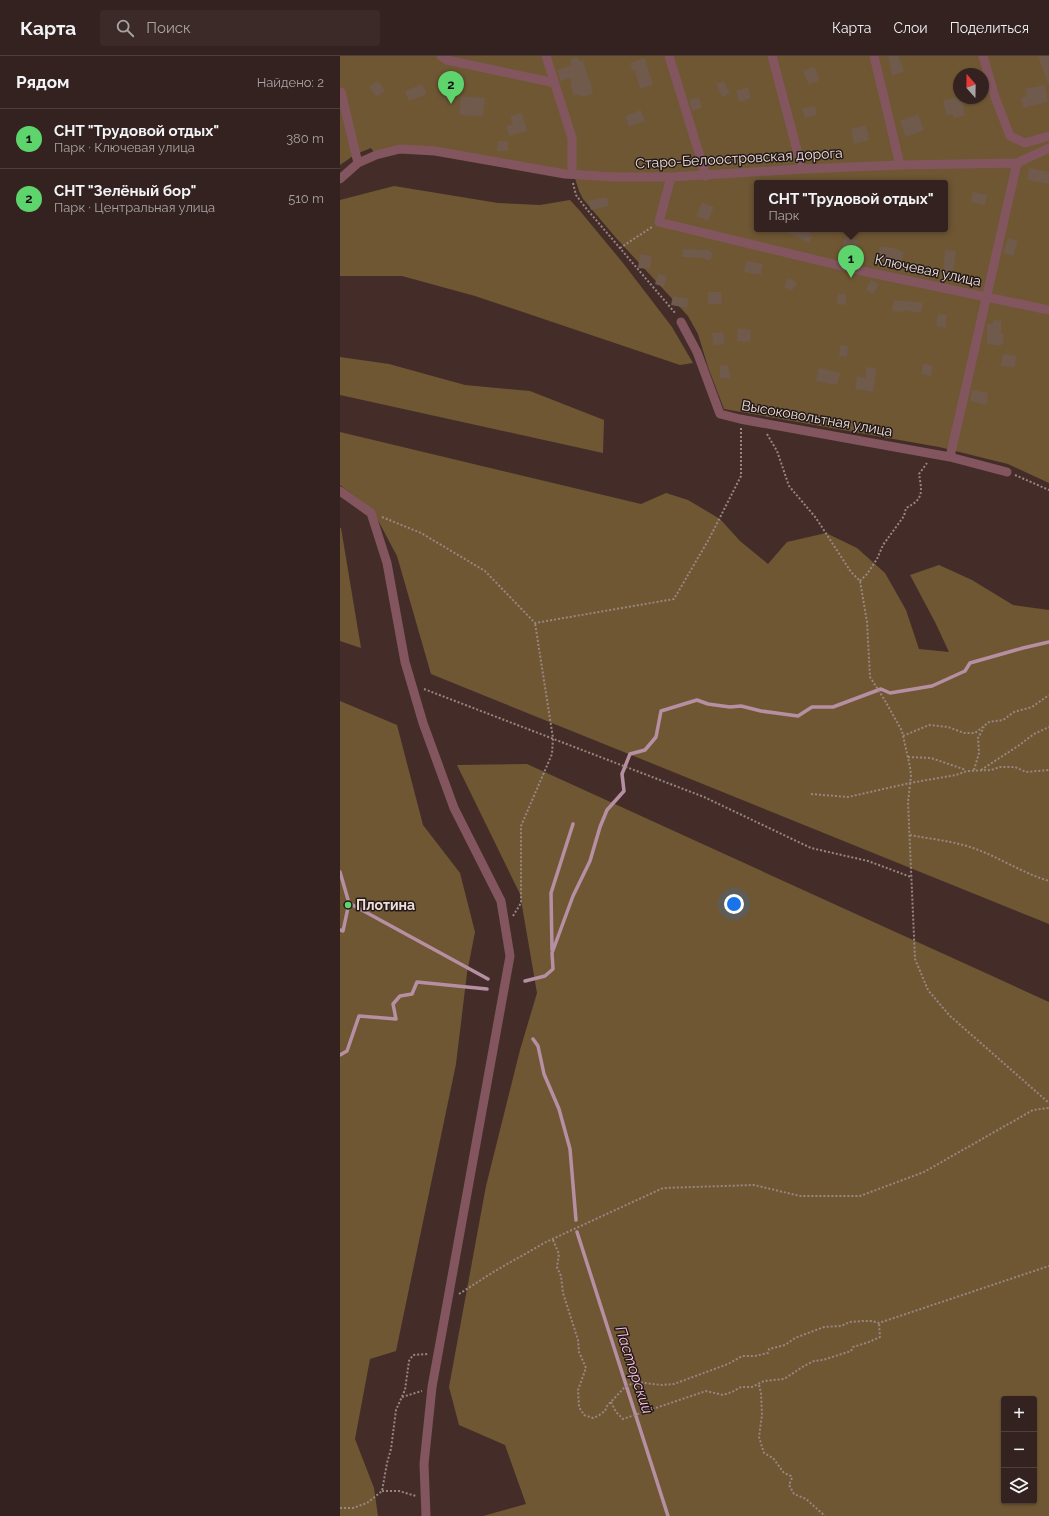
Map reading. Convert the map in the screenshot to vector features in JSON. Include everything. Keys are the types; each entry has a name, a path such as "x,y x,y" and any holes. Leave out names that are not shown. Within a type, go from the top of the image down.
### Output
{"street":[{"path":"441,56 447,60 555,83"},
{"path":"546,56 572,138 572,174"},
{"path":"669,56 706,176"},
{"path":"772,56 802,169"},
{"path":"874,56 900,165"},
{"path":"982,56 995,98 1010,136 1025,143 1049,136"},
{"path":"341,92 358,163"},
{"name":"Старо-Белоостровская дорога","path":"340,179 358,163 376,155 400,149 435,151 572,174 616,177 671,177 900,165 1017,163 1049,148"},
{"path":"950,457 1017,163"},
{"path":"659,222 671,177"},
{"name":"Ключевая улица","path":"659,222 862,270 1049,310"},
{"name":"Высоковольтная улица","path":"681,322 697,352 720,414 740,419 950,457 1007,472"},
{"path":"340,491 371,513 387,563 405,662 423,723 454,808 501,900 510,956 432,1387 424,1464 426,1516"}],"path":[{"path":"572,174 576,195 676,313 681,322"},
{"path":"620,248 659,222"},
{"path":"535,623 674,599 709,539 741,476 740,419"},
{"path":"759,422 777,451 789,486 816,518 851,572 860,581 867,622 870,677 902,731 910,767 908,802 915,959 928,990 949,1015 1049,1103"},
{"path":"860,581 867,574 877,559 883,545 904,516 906,508 919,499 922,491 919,474 934,454"},
{"path":"1007,472 1049,490"},
{"path":"371,513 422,533 485,571 535,623 553,738 552,754 521,826 521,903 505,928"},
{"path":"411,684 704,797 811,848 868,861 911,877"},
{"path":"903,736 930,725 975,733 989,722 1003,720 1014,712 1032,707 1049,695"},
{"path":"974,770 979,753 978,738 984,726"},
{"path":"980,770 1034,734 1049,727"},
{"path":"908,757 931,758 946,762 957,768 967,770 991,770 1000,767 1015,767 1026,772 1049,770"},
{"path":"811,794 848,797 910,783 956,775 967,770"},
{"path":"910,835 972,848 995,857 1033,876 1049,881"},
{"path":"447,1302 495,1271 553,1240 663,1188 754,1185 800,1196 860,1196 924,1172 1033,1110 1049,1108"},
{"path":"553,1240 559,1254 557,1268 561,1276 563,1293 586,1368 578,1390 579,1408 584,1415 593,1418 604,1412 624,1388 635,1382 662,1385 674,1384 728,1364 742,1356 755,1356 768,1353 769,1349 785,1345 795,1338 824,1327 841,1326 850,1322 872,1320 879,1323 1049,1266"},
{"path":"611,1402 616,1412 623,1418 706,1391 723,1395 741,1387 759,1385 764,1381 784,1379 804,1366 814,1362 837,1357 851,1351 853,1348 880,1337 879,1323"},
{"path":"382,1491 391,1449 396,1410 405,1390 410,1361 413,1356 438,1353"},
{"path":"759,1385 762,1414 759,1437 764,1453 773,1458 784,1473 791,1476 792,1478 789,1485 794,1494 806,1499 825,1516"},
{"path":"402,1397 432,1387"},
{"path":"340,1508 353,1508 367,1503 382,1491 399,1491 425,1498"}],"shaded area":[{"path":"340,56 1049,56 1049,483 1008,464 939,447 724,409 708,367 698,334 688,316 617,239 583,199 575,178 400,149 376,155 371,148 356,154 340,165"},
{"path":"394,186 498,203 540,205 570,200 623,263 672,327 693,363 680,365 475,296 402,276 340,276 340,200"},
{"path":"340,357 389,364 465,385 530,391 604,420 603,453 340,395"},
{"path":"340,432 641,504 666,493 688,500 720,519 740,541 768,564 787,542 826,533 857,548 885,573 906,610 919,649 949,652 910,575 939,565 972,580 1013,605 1049,610 1049,924 431,674 397,556 372,509 340,485"},
{"path":"341,528 361,648 340,641"},
{"path":"340,701 397,725 423,825 460,873 475,932 467,973 456,1064 396,1351 370,1359 355,1439 374,1488 378,1516 340,1516"},
{"path":"527,764 1049,1002 1049,1516 483,1516 526,1504 505,1445 459,1425 449,1387 486,1186 520,1050 537,993 520,894 457,765"}],"building":[{"path":"888,56 898,56 904,71 892,76"},
{"path":"1038,56 1049,56 1049,84 1048,84"},
{"path":"578,57 579,61 583,60 589,80 590,79 593,94 581,97 580,95 573,95 570,78 561,81 557,70 571,65 570,59"},
{"path":"645,58 653,85 640,89 635,70 633,71 630,63"},
{"path":"814,67 820,80 809,85 803,71"},
{"path":"446,76 456,76 455,100 444,99"},
{"path":"378,81 385,91 376,97 369,87"},
{"path":"724,81 730,94 722,97 716,84"},
{"path":"422,84 427,94 409,101 405,91"},
{"path":"1045,85 1048,102 1023,108 1021,98 1027,96 1025,89"},
{"path":"748,87 751,98 739,102 736,91"},
{"path":"461,96 485,98 483,117 459,115"},
{"path":"699,97 702,108 692,111 689,100"},
{"path":"953,99 953,104 963,104 965,116 953,118 953,114 946,115 943,100"},
{"path":"815,106 817,115 805,118 802,109"},
{"path":"641,110 645,121 629,127 625,116"},
{"path":"522,113 527,131 509,136 506,126 513,124 510,116"},
{"path":"918,114 924,130 906,137 900,121"},
{"path":"866,125 869,140 854,144 851,129"},
{"path":"498,141 508,141 508,151 497,151"},
{"path":"1029,168 1049,172 1049,184 1027,180"},
{"path":"973,192 987,195 985,205 971,202"},
{"path":"607,197 609,206 591,210 588,201"},
{"path":"702,202 714,207 708,221 696,216"},
{"path":"786,232 808,232 813,234 809,243"},
{"path":"845,237 858,240 855,252 842,249"},
{"path":"1008,238 1018,241 1013,256 1003,253"},
{"path":"880,246 893,248 904,252 901,263 891,259 878,257"},
{"path":"683,249 710,250 710,252 713,253 710,261 702,258 682,257"},
{"path":"945,250 956,251 953,273 943,272"},
{"path":"640,254 652,256 650,269 638,268"},
{"path":"746,261 763,264 761,275 744,272"},
{"path":"658,274 667,276 664,287 655,284"},
{"path":"788,278 797,282 792,291 784,287"},
{"path":"871,280 879,284 873,294 866,290"},
{"path":"708,292 721,292 722,304 708,304"},
{"path":"838,294 846,294 846,305 837,304"},
{"path":"673,296 689,299 687,308 671,305"},
{"path":"894,300 923,303 921,313 904,310 904,312 892,311"},
{"path":"938,314 947,315 946,328 936,326"},
{"path":"993,320 1001,321 1001,333 1004,334 1003,344 1001,344 1001,346 987,344 987,324 993,324"},
{"path":"738,328 751,330 750,342 737,341"},
{"path":"723,332 725,344 713,345 712,333"},
{"path":"840,345 848,346 847,357 839,356"},
{"path":"1003,354 1016,356 1015,367 1001,366"},
{"path":"923,364 933,365 931,376 921,374"},
{"path":"720,365 728,366 731,379 720,378"},
{"path":"866,367 876,368 873,392 855,389 857,376 866,378"},
{"path":"819,368 840,373 837,385 816,381"},
{"path":"972,390 988,393 987,405 970,401"}],"waterway":[{"path":"525,981 545,976 553,969 552,953 573,896 590,861 600,827 607,810 624,791 622,774 630,754 645,750 656,737 661,711 697,700 708,704 730,707 741,706 761,711 798,716 812,707 833,707 881,689 890,693 932,686 965,671 970,663 1049,642"},
{"path":"552,950 551,893 573,824"},
{"path":"340,872 349,903 343,931 340,930"},
{"path":"349,903 488,979"},
{"path":"340,1055 347,1051 359,1016 396,1019 393,1004 400,996 412,994 417,982 487,989"},
{"path":"533,1039 538,1046 544,1074 559,1109 570,1149 576,1220"},
{"name":"Пасторский","path":"577,1232 668,1516"}],"place":[{"name":"СНТ \"Зелёный бор\"","path":"451,104"},
{"name":"СНТ \"Трудовой отдых\"","path":"851,278"},
{"name":"Плотина","path":"348,905"}]}
